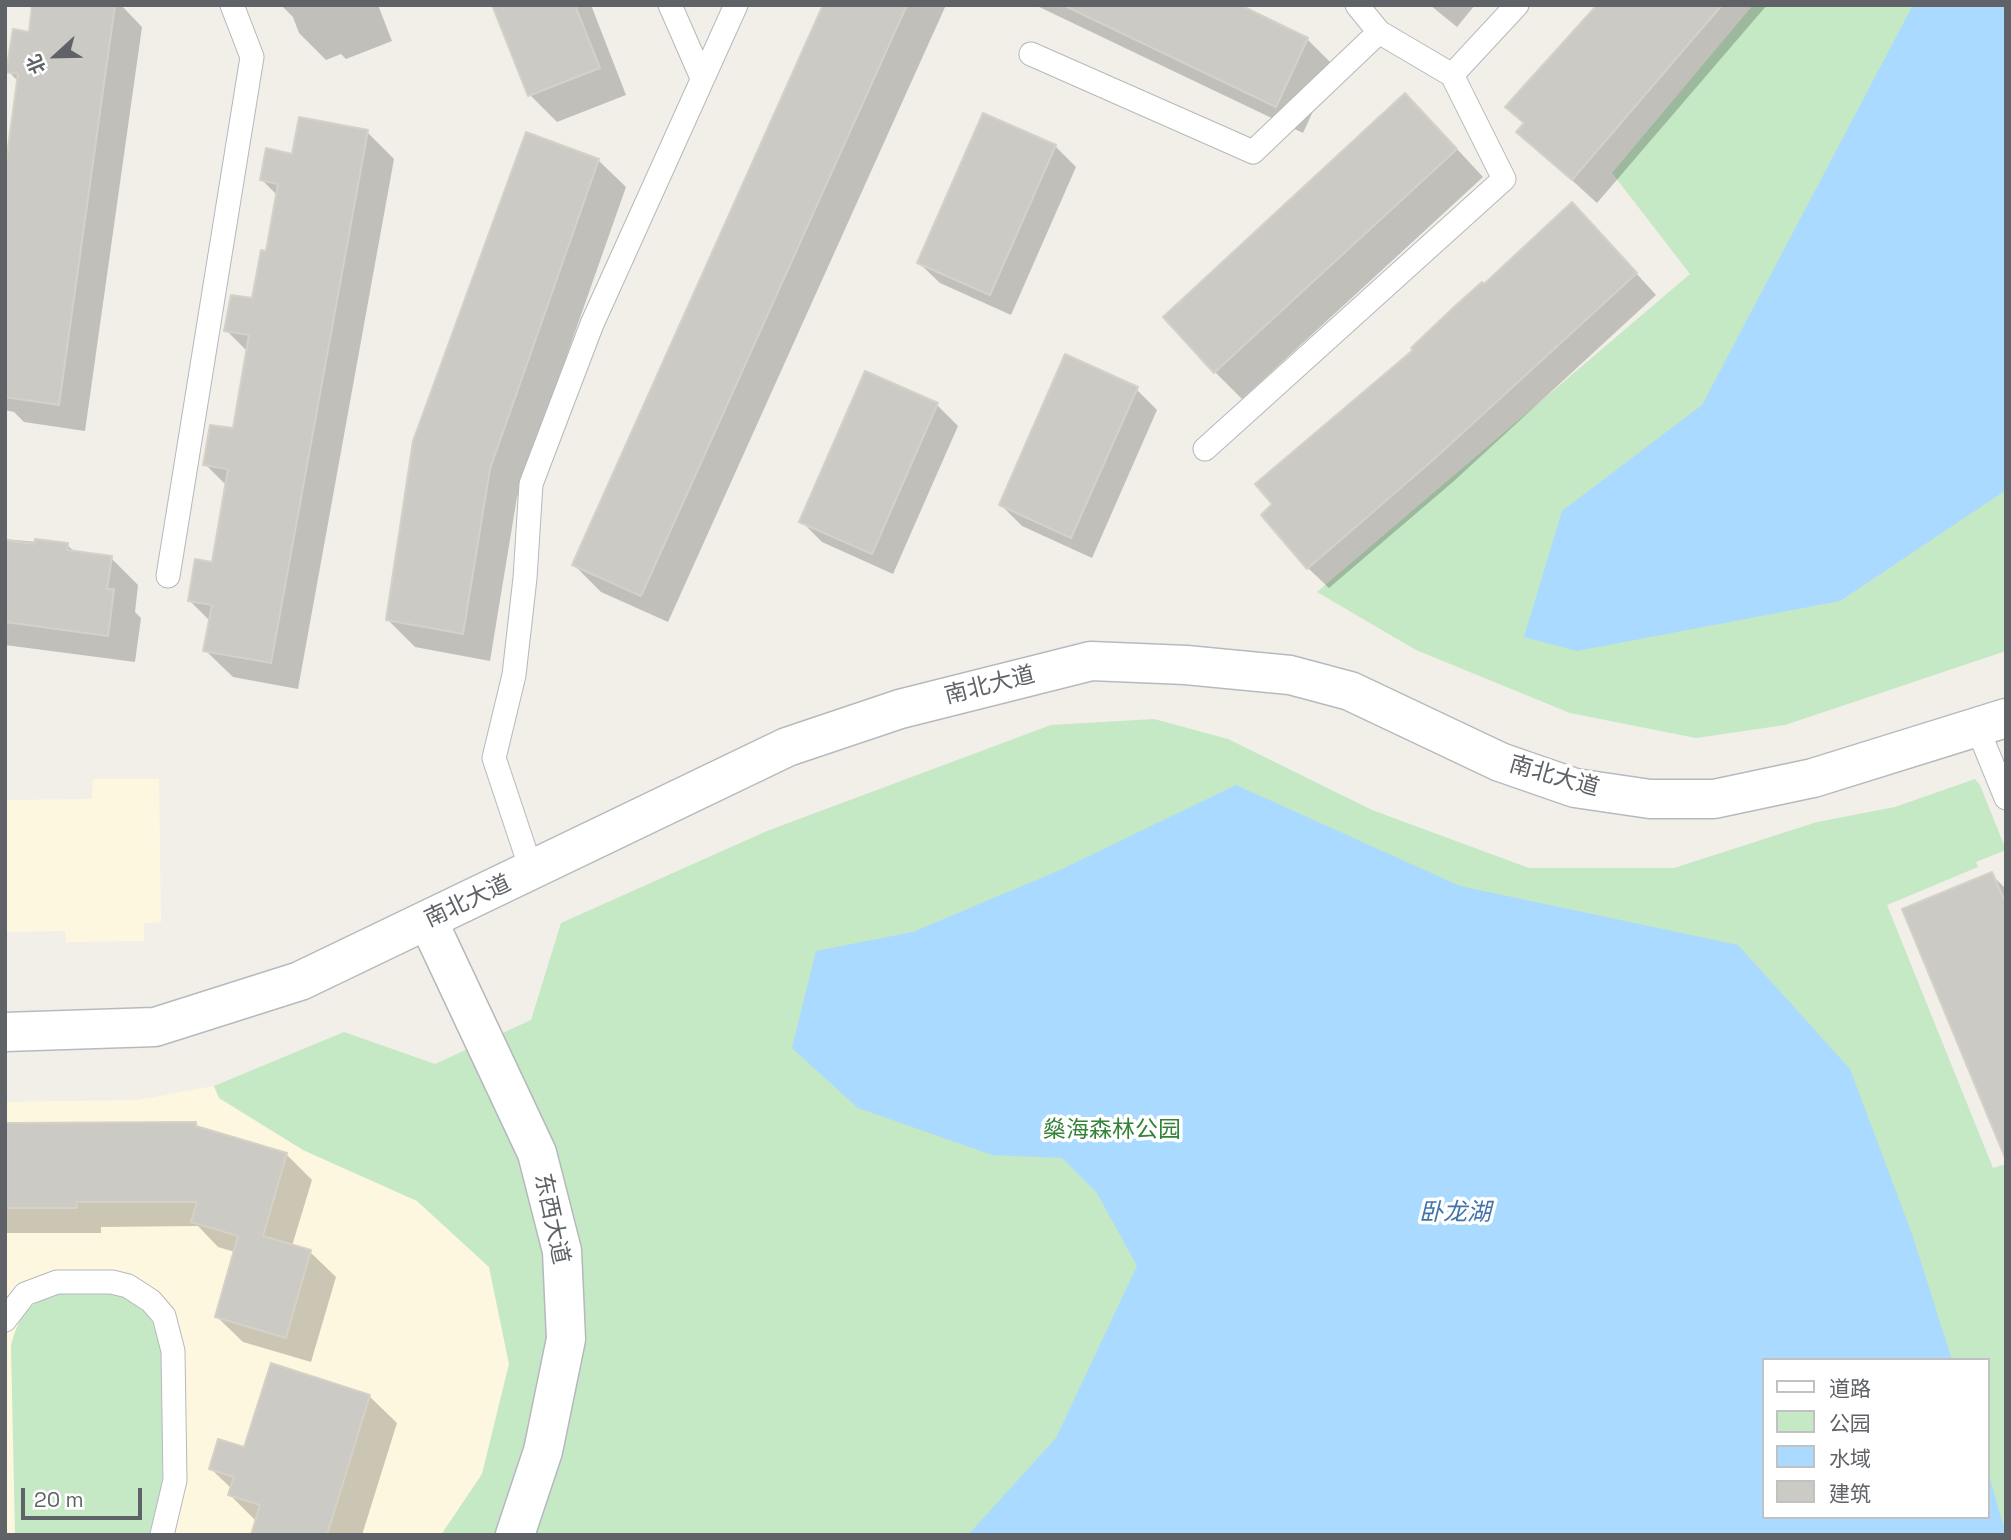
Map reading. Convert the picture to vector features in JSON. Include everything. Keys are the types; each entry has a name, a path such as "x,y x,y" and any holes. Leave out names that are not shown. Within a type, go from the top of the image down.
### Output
{"street":[{"name":"南北大道","path":"5,1032 155,1027 300,981 532,872 787,747 900,709 1091,661 1186,665 1290,675 1350,691 1500,762 1525,771 1576,788 1650,799 1714,799 1814,778 1991,722"},
{"name":"东西大道","path":"428,921 537,1153 562,1251 566,1339 543,1451 515,1535"}],"lane":[{"path":"167,576 252,57 232,5"},
{"path":"670,5 702,78"},
{"path":"532,872 494,758 514,675 525,578 531,484 592,324 736,5"},
{"path":"1205,449 1504,179 1452,75 1379,32 1357,5"},
{"path":"1452,75 1517,5"},
{"path":"1031,54 1253,152 1379,32"},
{"path":"1991,722 2006,798"},
{"path":"5,1320 25,1294 57,1282 112,1282 128,1286 151,1301 164,1316 173,1351 175,1480 162,1535"}],"shaded area":[{"path":"93,779 159,779 161,922 144,923 144,941 66,942 65,931 5,932 5,800 92,799"},
{"path":"214,1086 219,1098 303,1150 417,1201 489,1267 509,1364 482,1474 441,1535 5,1535 5,1102 137,1100"}],"green space":[{"path":"1753,5 2006,5 2006,651 1785,725 1696,738 1570,713 1416,650 1317,592 1690,274 1612,173"},
{"name":"燊海森林公园","path":"1154,719 1228,739 1372,810 1529,868 1674,868 1817,822 1895,807 1975,779 1980,785 2006,850 1976,862 1978,867 1887,905 1993,1168 2006,1164 2006,1535 441,1535 482,1474 509,1364 489,1267 417,1201 303,1150 219,1098 214,1086 344,1032 435,1064 531,1020 561,923 767,831 1051,725"},
{"path":"54,1294 117,1294 139,1304 153,1323 161,1350 163,1488 151,1535 15,1535 11,1346 20,1320 36,1303"}],"water":[{"path":"1913,5 2006,5 2006,490 1840,601 1577,651 1524,637 1562,511 1702,405"},
{"name":"卧龙湖","path":"1236,785 1460,886 1738,945 1850,1069 1912,1234 1951,1358 1762,1358 1762,1519 1990,1519 1990,1479 2006,1535 968,1535 1056,1438 1137,1266 1097,1193 1062,1158 992,1155 858,1108 792,1048 816,951 913,932 1060,870"}],"building":[{"path":"32,5 115,5 59,405 5,397 5,170 18,74 6,72 13,29 29,32"},
{"path":"492,5 575,5 600,68 528,96"},
{"path":"823,5 907,5 641,596 572,565"},
{"path":"1063,5 1240,5 1308,38 1276,107"},
{"path":"1597,5 1722,5 1572,180 1516,132 1524,123 1505,107"},
{"path":"1405,93 1457,149 1214,373 1163,317"},
{"path":"983,113 1056,145 990,295 917,263"},
{"path":"299,117 368,130 271,663 203,651 212,605 188,601 195,559 212,562 228,469 203,465 210,425 233,428 249,335 224,331 231,295 252,298 261,250 266,251 278,184 260,180 266,148 292,154"},
{"path":"526,132 599,159 490,469 463,634 386,620 413,441"},
{"path":"1572,202 1637,273 1433,460 1307,569 1261,515 1272,504 1255,484 1413,350 1411,348 1454,307 1482,282 1484,284"},
{"path":"1065,354 1138,387 1071,538 999,505"},
{"path":"865,371 938,403 872,554 799,522"},
{"path":"35,539 68,543 67,550 112,556 107,589 114,589 108,636 5,622 5,540 34,544"},
{"path":"1992,872 2006,904 2006,1160 1902,909"},
{"path":"196,1122 196,1126 287,1153 263,1236 311,1250 286,1338 215,1317 238,1236 191,1222 197,1202 76,1202 77,1208 5,1208 5,1123"},
{"path":"271,1363 370,1395 327,1535 251,1535 260,1505 228,1495 234,1477 209,1469 218,1439 244,1447"}]}
